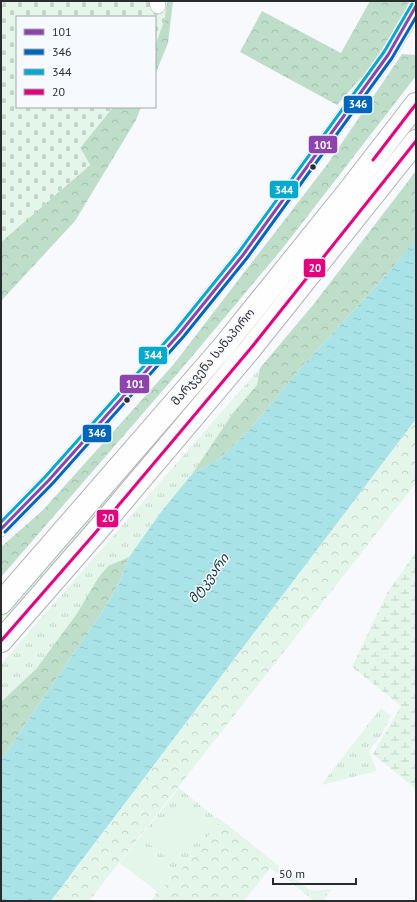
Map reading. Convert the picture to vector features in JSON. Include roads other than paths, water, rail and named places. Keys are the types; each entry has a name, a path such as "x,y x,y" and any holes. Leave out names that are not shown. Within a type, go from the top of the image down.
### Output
{"highway":[{"name":"მარჯვენა სანაპირო","path":"1,603 224,346 348,192 416,104"},
{"name":"მარჯვენა სანაპირო","path":"1,641 96,532 250,348 416,141"}],"street":[{"path":"1,529 49,480 146,373 244,255 388,55 406,27 416,6"}],"water":[{"name":"მტკვარი","path":"416,239 416,419 51,901 1,901 1,760 108,603 121,579 129,557 161,512 192,474 218,460 249,430 304,364 388,273"}]}
